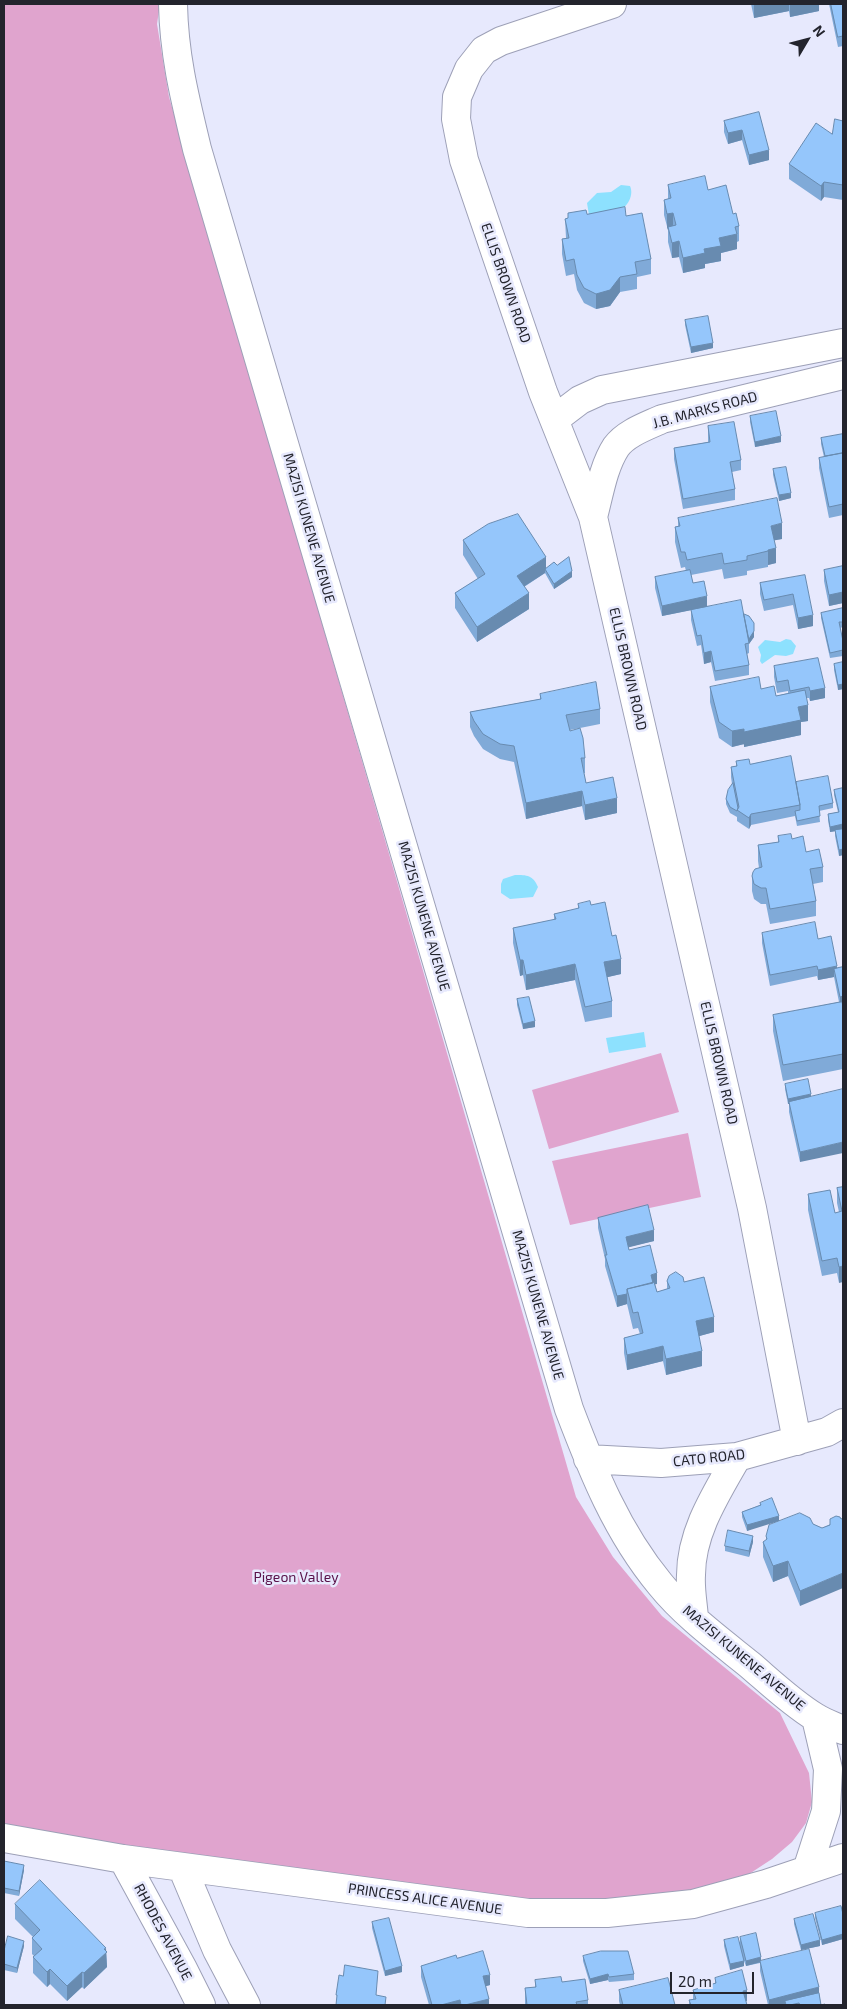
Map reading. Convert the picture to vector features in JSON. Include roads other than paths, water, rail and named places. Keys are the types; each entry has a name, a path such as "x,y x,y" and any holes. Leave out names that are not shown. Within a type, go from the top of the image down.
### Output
{"street":[{"name":"MAZISI KUNENE AVENUE","path":"173,4 180,81 197,149 569,1409 588,1459 609,1507 631,1546 661,1585 694,1618 773,1685 816,1718 843,1730"},
{"name":"ELLIS BROWN ROAD","path":"612,4 501,41 484,50 469,69 457,97 456,118 464,160 543,392 593,517 752,1208 797,1441"},
{"path":"555,420 580,400 602,390 843,343"},
{"name":"J.B. MARKS ROAD","path":"593,517 606,468 617,446 637,430 662,419 843,375"},
{"name":"CATO ROAD","path":"588,1459 661,1463 737,1457 838,1429"},
{"path":"694,1618 690,1575 696,1538 713,1499 737,1457"},
{"path":"807,1870 826,1811 828,1769 816,1718"},
{"name":"PRINCESS ALICE AVENUE","path":"4,1838 123,1859 528,1913 607,1913 693,1904 766,1884 843,1858"},
{"name":"RHODES AVENUE","path":"123,1859 201,2005"},
{"path":"182,1867 217,1950 246,2005"}],"water":[{"path":"621,185 630,186 631,190 630,199 622,209 611,215 589,215 587,203 597,193 611,192"},
{"path":"786,639 791,640 796,646 793,654 786,656 775,655 762,664 758,647 765,640 780,642"},
{"path":"515,875 526,876 534,880 538,887 533,897 510,899 501,893 503,879"},
{"path":"644,1032 646,1047 609,1053 606,1038"}],"park label":[{"name":"Pigeon Valley","path":"296,1577"}]}
